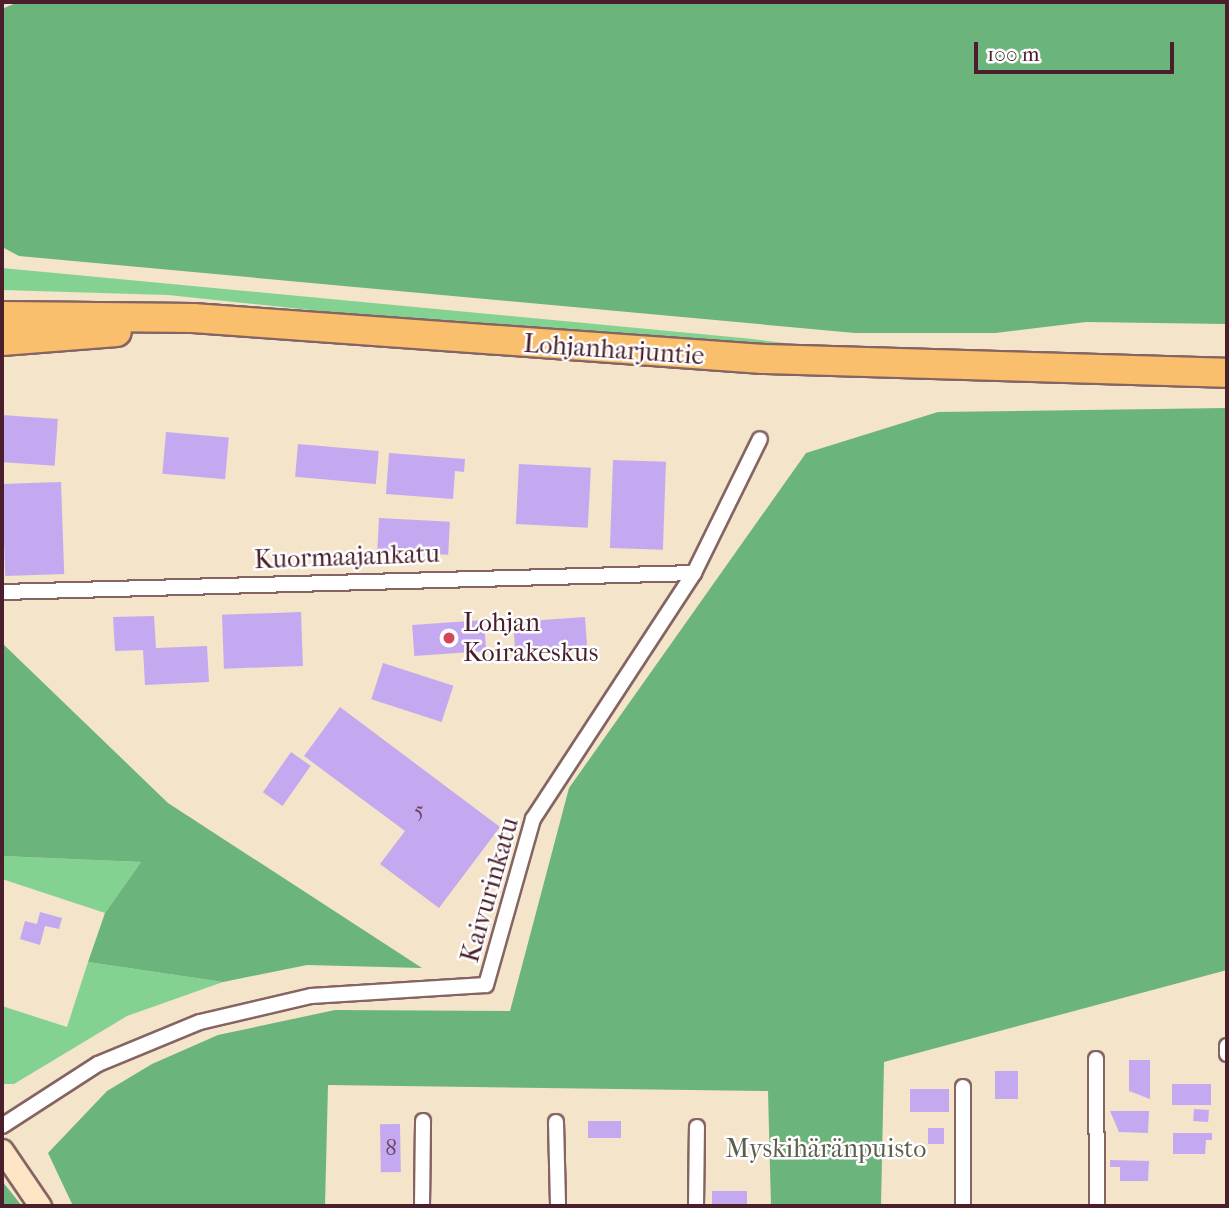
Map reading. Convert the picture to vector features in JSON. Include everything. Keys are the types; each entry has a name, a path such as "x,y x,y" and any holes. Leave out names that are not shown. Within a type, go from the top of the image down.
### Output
{"highway":[{"path":"2,300 140,304 268,323"},
{"name":"Lohjanharjuntie","path":"2,316 268,323 763,359 1227,373"},
{"path":"2,341 145,331 379,332"}],"street":[{"name":"Kaivurinkatu","path":"2,1126 98,1064 200,1022 311,996 486,985 533,819 694,573 760,439"},
{"name":"Kuormaajankatu","path":"2,592 694,573"},
{"path":"1227,1046 1227,1054"},
{"path":"1096,1059 1097,1206"},
{"path":"963,1087 963,1206"},
{"path":"422,1206 423,1121"},
{"path":"556,1122 558,1206"},
{"path":"696,1206 697,1127"},
{"path":"2,1150 40,1206"}],"green space":[{"path":"18,2 1227,2 1227,324 1086,322 995,333 855,333 19,256 2,247 2,9"},
{"path":"2,268 753,339 784,343 788,350 461,326 168,295 2,290"},
{"name":"Myskihäränpuisto","path":"1227,408 1227,970 884,1062 881,1206 771,1206 768,1091 328,1085 325,1206 73,1206 48,1153 107,1091 152,1064 218,1035 335,1010 510,1011 569,788 806,453 938,412"},
{"path":"2,643 168,803 422,968 307,965 223,982 88,962 105,913 141,862 2,856"},
{"path":"2,856 141,862 105,913 2,879"},
{"path":"88,962 223,982 127,1016 14,1084 2,1084 2,1006 67,1027"},
{"path":"2,1181 22,1206 2,1206"}],"building":[{"path":"2,415 58,419 55,466 2,462"},
{"path":"166,432 229,437 225,479 162,474"},
{"path":"298,444 379,451 376,484 295,477"},
{"path":"389,453 465,459 464,472 455,471 453,499 386,494"},
{"path":"613,460 666,462 663,550 610,548"},
{"path":"519,464 591,468 588,528 516,524"},
{"path":"61,482 64,574 5,576 2,484"},
{"path":"379,518 450,522 448,555 377,551"},
{"path":"301,612 303,666 224,669 222,615"},
{"path":"154,616 156,648 207,646 209,682 145,685 143,650 115,651 113,617"},
{"path":"585,617 587,649 515,654 513,622"},
{"name":"Lohjan Koirakeskus","path":"484,620 486,651 414,656 412,625"},
{"path":"383,663 453,686 442,722 371,699"},
{"path":"340,707 500,827 439,908 380,864 405,831 304,756"},
{"path":"291,752 311,766 283,806 263,792"},
{"path":"40,912 62,918 59,929 45,926 40,945 20,939 25,921 37,924"},
{"path":"1129,1060 1150,1060 1150,1099 1129,1091"},
{"path":"995,1071 1018,1071 1018,1099 995,1099"},
{"path":"1172,1084 1211,1084 1211,1105 1172,1105"},
{"path":"910,1089 949,1089 949,1112 910,1112"},
{"path":"1194,1109 1209,1110 1208,1122 1193,1121"},
{"path":"1110,1111 1149,1111 1148,1133 1119,1132"},
{"path":"588,1121 621,1121 621,1138 588,1138"},
{"path":"380,1124 400,1124 401,1172 381,1172"},
{"path":"928,1128 944,1128 944,1144 928,1144"},
{"path":"1173,1133 1212,1133 1212,1140 1206,1140 1205,1154 1173,1154"},
{"path":"1110,1160 1149,1161 1148,1181 1120,1181 1120,1167 1110,1167"},
{"path":"712,1191 747,1191 747,1206 712,1206"}],"place":[{"name":"Lohjan Koirakeskus","path":"449,638"}]}
